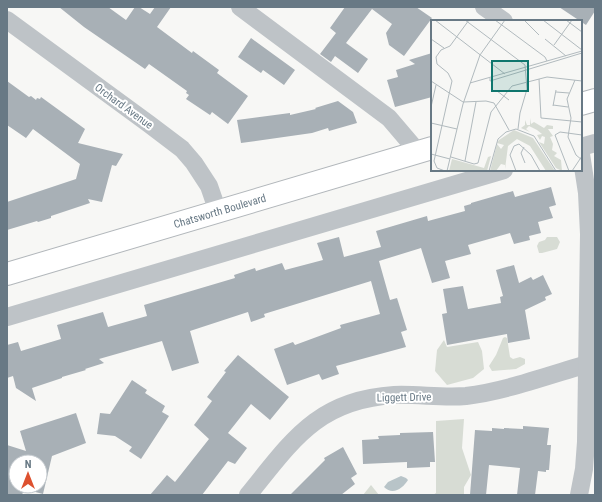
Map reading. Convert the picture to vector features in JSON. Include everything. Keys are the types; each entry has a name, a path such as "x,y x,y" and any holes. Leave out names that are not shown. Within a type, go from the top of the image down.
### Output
{"main road":[{"path":"582,104 595,100"},
{"name":"Chatsworth Boulevard","path":"7,274 425,150"}],"street":[{"path":"240,7 389,118 425,150"},
{"path":"484,7 503,20"},
{"name":"Orchard Avenue","path":"7,20 182,149 194,163 209,186 218,212"},
{"path":"582,147 595,143"},
{"path":"579,495 584,467 590,363 589,234 587,193 582,160"},
{"path":"7,317 501,171"},
{"name":"Liggett Drive","path":"248,495 292,440 313,422 340,406 359,400 386,396 456,396 482,393 590,363"}],"shaded area":[{"path":"547,237 557,237 560,242 557,249 539,253 537,246 539,242 545,240"},
{"path":"503,338 507,338 510,357 513,359 520,357 525,359 525,364 516,369 492,371 489,366 496,355"},
{"path":"444,340 447,347 478,342 482,351 484,369 473,378 447,385 435,371 437,350"},
{"path":"464,419 462,448 471,475 464,487 464,495 433,495 436,493 436,421"},
{"path":"401,476 408,480 398,490 391,491 384,487 388,482"},
{"path":"371,485 379,495 363,495"}],"building":[{"path":"59,7 108,7 126,20 135,7 139,7 150,14 155,7 171,7 157,27 192,53 193,51 219,70 217,73 248,96 228,124 212,112 210,115 186,99 189,95 186,93 187,91 149,64 145,69 84,27"},
{"path":"345,7 416,7 432,18 404,56 389,45 386,33 392,24 372,9 346,43 368,59 358,73 335,56 331,62 320,54 336,33 330,28"},
{"path":"559,7 595,7 595,11 586,25 582,22 582,20 578,20"},
{"path":"251,38 295,70 284,85 263,70 261,73 238,57"},
{"path":"431,53 431,97 395,107 387,80 398,77 396,70 415,64 409,60"},
{"path":"7,81 29,97 31,96 36,100 37,98 40,99 41,97 85,129 78,143 123,154 116,166 112,165 102,202 88,199 90,203 51,216 51,218 7,230 7,202 76,179 80,164 33,129 26,138 7,125"},
{"path":"338,101 353,112 357,123 329,131 328,128 312,133 241,143 237,120 290,113 290,115 316,109 315,108"},
{"path":"551,187 556,205 549,207 553,218 538,222 541,233 529,236 530,240 514,244 510,233 468,245 471,254 445,261 450,278 432,283 421,248 379,261 390,300 397,298 407,330 401,332 406,347 336,366 339,374 322,380 319,374 287,385 274,349 293,342 295,345 341,328 340,325 380,314 371,281 264,314 265,317 251,322 248,312 190,331 199,363 172,371 162,341 99,359 104,363 32,388 36,401 16,388 13,376 7,378 7,345 18,342 21,351 61,339 57,325 103,312 108,327 147,316 144,305 235,278 234,275 255,268 256,271 282,263 285,270 323,260 317,243 339,237 344,257 381,247 376,231 427,216 428,221 465,211 464,206 471,203 513,191 515,197"},
{"path":"514,265 519,283 531,277 533,280 543,275 552,294 545,297 546,300 525,310 530,339 508,343 507,334 447,345 442,314 447,313 443,289 463,286 468,309 501,303 500,297 503,296 496,270"},
{"path":"238,355 289,397 270,420 251,404 228,433 247,448 235,464 228,461 202,495 150,495 167,475 175,482 209,439 194,425 212,401 207,397 226,372 224,371"},
{"path":"132,380 147,390 145,393 165,406 162,412 169,416 141,459 129,451 132,447 115,436 97,434 100,413 110,414"},
{"path":"76,413 86,443 52,456 48,473 48,454 8,454 8,494 22,494 7,495 7,445 26,451 20,431"},
{"path":"523,426 549,428 547,445 551,445 549,470 546,470 546,472 538,471 535,495 517,495 520,468 489,465 486,495 470,495 475,430 492,431 492,428 523,429"},
{"path":"433,432 435,462 430,462 430,467 407,468 407,462 363,464 362,440 379,439 378,436 400,435 400,433"},
{"path":"343,447 357,474 351,478 355,484 341,495 290,495 325,460 324,458"}]}
